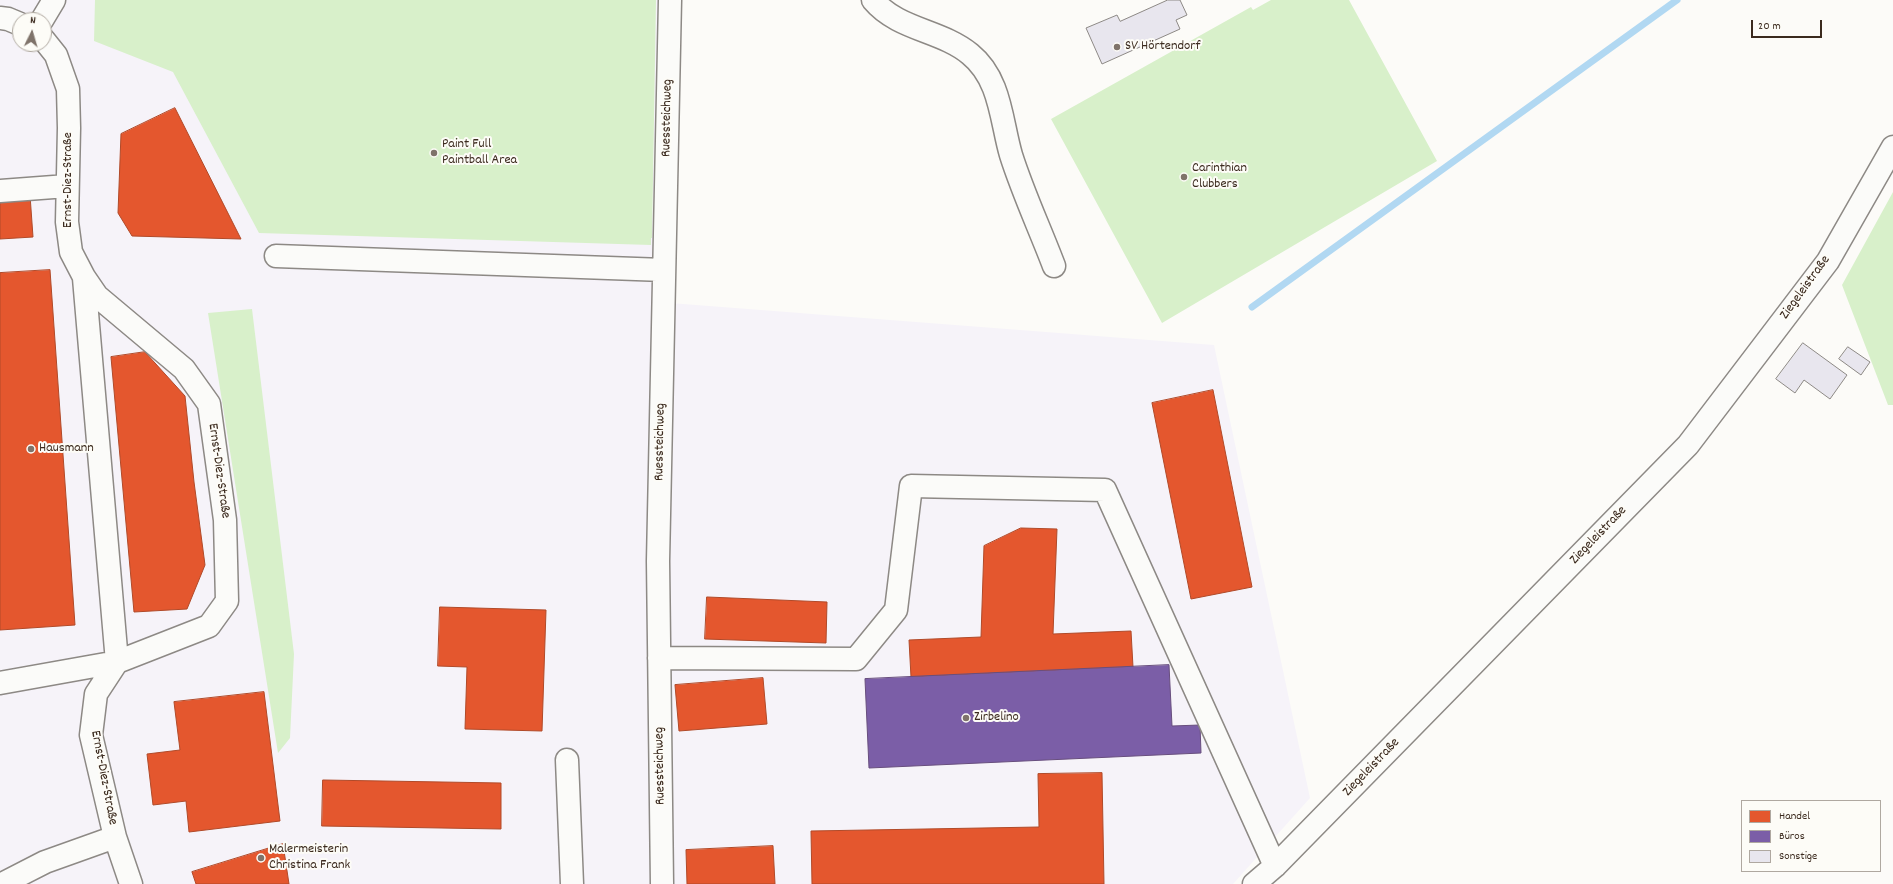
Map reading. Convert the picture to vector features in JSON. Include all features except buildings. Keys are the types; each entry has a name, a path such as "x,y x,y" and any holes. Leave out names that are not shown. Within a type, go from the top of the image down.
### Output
{"street":[{"path":"47,12 54,0"},
{"name":"Ruessteichweg","path":"662,884 658,566 670,0"},
{"path":"873,0 899,21 948,40 971,54 986,72 996,91 1012,156 1054,266"},
{"path":"0,18 12,21"},
{"name":"Ernst-Diez-Straße","path":"52,50 56,55 68,89 68,186 66,222 71,252 84,277 97,296 184,369 209,404 225,520 227,601 209,626 117,662 96,694 91,735 115,837 132,884"},
{"name":"Ziegeleistraße","path":"1254,884 1275,866 1688,445 1828,261 1893,147"},
{"path":"0,191 68,186"},
{"path":"276,256 664,270"},
{"path":"0,683 117,662 84,277"},
{"path":"659,658 856,659 896,610 910,486 1105,490 1275,866"},
{"path":"566,760 572,884"},
{"path":"2,884 45,862 115,837"}],"shaded area":[{"path":"0,0 662,0 657,302 1214,345 1310,798 1233,884 0,884"}],"green space":[{"name":"Paint Full Paintball Area","path":"95,0 656,0 651,245 259,233 173,72 94,41"},
{"name":"Carinthian Clubbers","path":"1271,0 1349,0 1437,161 1162,323 1051,119 1251,7 1253,10"},
{"path":"1893,192 1893,405 1888,405 1842,285"},
{"path":"252,309 294,654 290,738 278,753 208,313"}],"waterway":[{"path":"1252,307 1677,0"}],"place":[{"name":"SV Hörtendorf","path":"1117,47"},
{"name":"Paint Full Paintball Area","path":"434,153"},
{"name":"Carinthian Clubbers","path":"1184,177"},
{"name":"Hausmann","path":"31,449"},
{"name":"Zirbelino","path":"966,718"},
{"name":"Malermeisterin Christina Frank","path":"261,858"}]}
